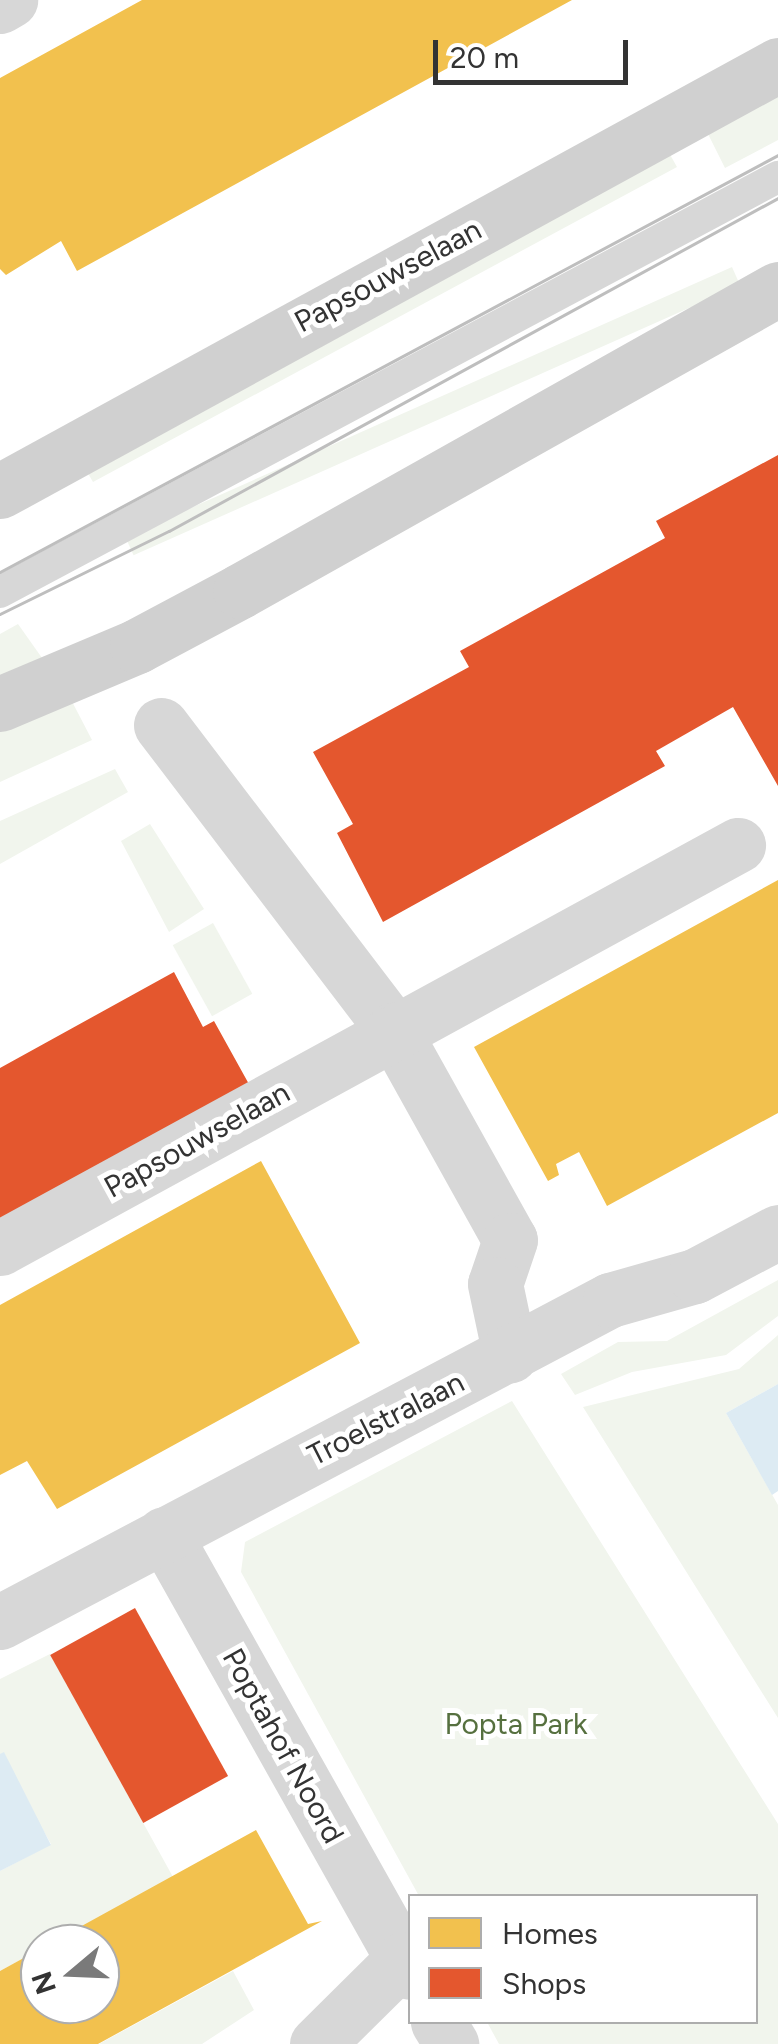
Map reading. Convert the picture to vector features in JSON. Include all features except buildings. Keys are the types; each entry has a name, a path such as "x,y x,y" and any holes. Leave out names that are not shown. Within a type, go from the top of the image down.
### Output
{"street":[{"path":"0,6 10,0"},
{"name":"Papsouwselaan","path":"0,491 778,65"},
{"path":"0,704 137,646 240,591 778,288"},
{"path":"161,726 393,1030 510,1240 495,1284 510,1356"},
{"name":"Papsouwselaan","path":"0,1248 393,1030 738,846"},
{"name":"Troelstralaan","path":"0,1622 610,1300 695,1276 778,1232"},
{"name":"Poptahof Noord","path":"164,1534 407,1966 316,2044"}],"lane":[{"path":"0,592 778,177"}],"green space":[{"path":"778,91 778,140 725,168 706,130"},
{"path":"668,151 677,167 93,482 86,470"},
{"path":"732,267 740,285 134,555 125,537"},
{"path":"18,624 47,665 0,683 0,634"},
{"path":"66,690 92,740 0,782 0,721"},
{"path":"115,769 128,792 0,864 0,821"},
{"path":"150,824 204,909 169,932 121,841"},
{"path":"213,923 252,994 212,1016 173,945"},
{"path":"778,1280 778,1316 726,1355 632,1372 575,1395 561,1374 618,1342 667,1341"},
{"path":"778,1335 778,1384 726,1413 778,1505 778,1718 583,1407 739,1369"},
{"name":"Popta Park","path":"512,1401 778,1824 778,2044 499,2044 488,2024 758,2024 758,1894 418,1894 241,1572 245,1542"},
{"path":"50,1654 173,1877 86,1924 20,1924 20,1960 0,1971 0,1871 51,1844 0,1754 0,1679"},
{"path":"233,1971 254,2010 202,2044 99,2044"}],"shaded area":[{"path":"778,1384 778,1491 772,1495 726,1413"},
{"path":"4,1752 51,1845 0,1871 0,1754"}],"tram line":[{"path":"0,572 778,155"},
{"path":"0,614 169,531 778,198"}]}
